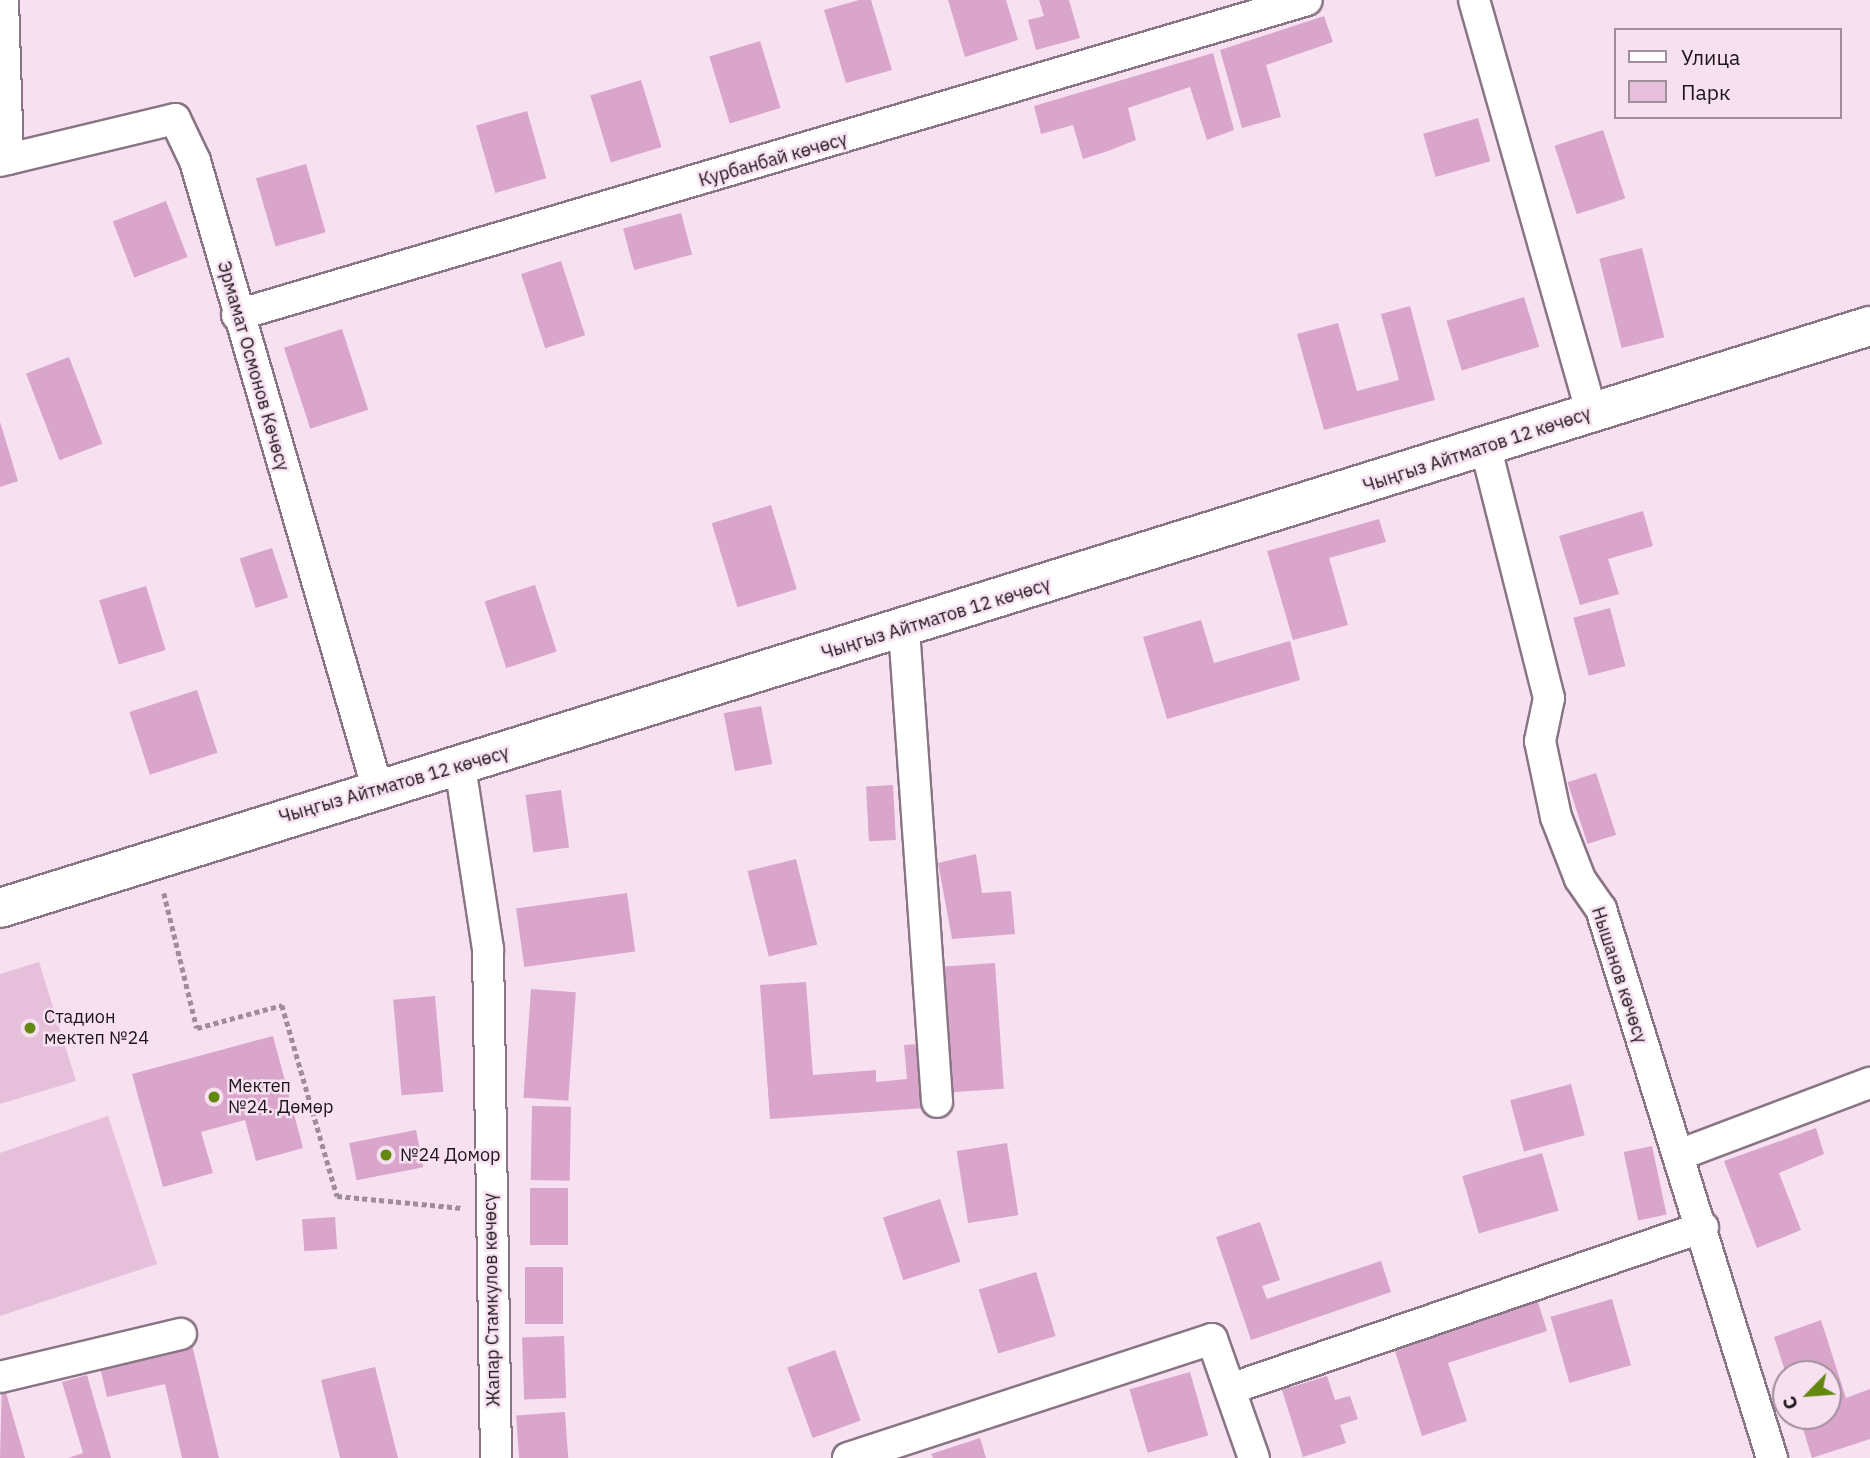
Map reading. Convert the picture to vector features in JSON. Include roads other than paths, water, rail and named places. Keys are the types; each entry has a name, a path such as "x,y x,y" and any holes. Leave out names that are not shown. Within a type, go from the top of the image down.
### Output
{"main road":[{"name":"Чыңгыз Айтматов 12 көчөсү","path":"0,908 377,787 460,766 904,629 1486,449 1870,326"}],"street":[{"path":"3,0 4,160"},
{"name":"Курбанбай көчөсү","path":"237,315 1307,0"},
{"path":"1474,0 1592,413"},
{"name":"Эрмамат Осмонов Көчөсү","path":"4,160 175,119 195,161 237,315 377,787"},
{"name":"Нышанов көчөсү","path":"1486,449 1549,698 1540,741 1556,817 1580,878 1601,909 1703,1227 1772,1458"},
{"path":"904,629 937,1102"},
{"name":"Жапар Стамкулов көчөсү","path":"460,766 488,949 496,1458"},
{"path":"1679,1155 1870,1083"},
{"path":"1230,1389 1703,1227"},
{"path":"0,1377 181,1334"},
{"path":"848,1458 1212,1339 1254,1458"}],"place":[{"name":"Стадион мектеп №24","path":"30,1028"},
{"name":"Мектеп №24. Дөмөр","path":"214,1097"},
{"name":"№24 Домор","path":"386,1155"}]}
